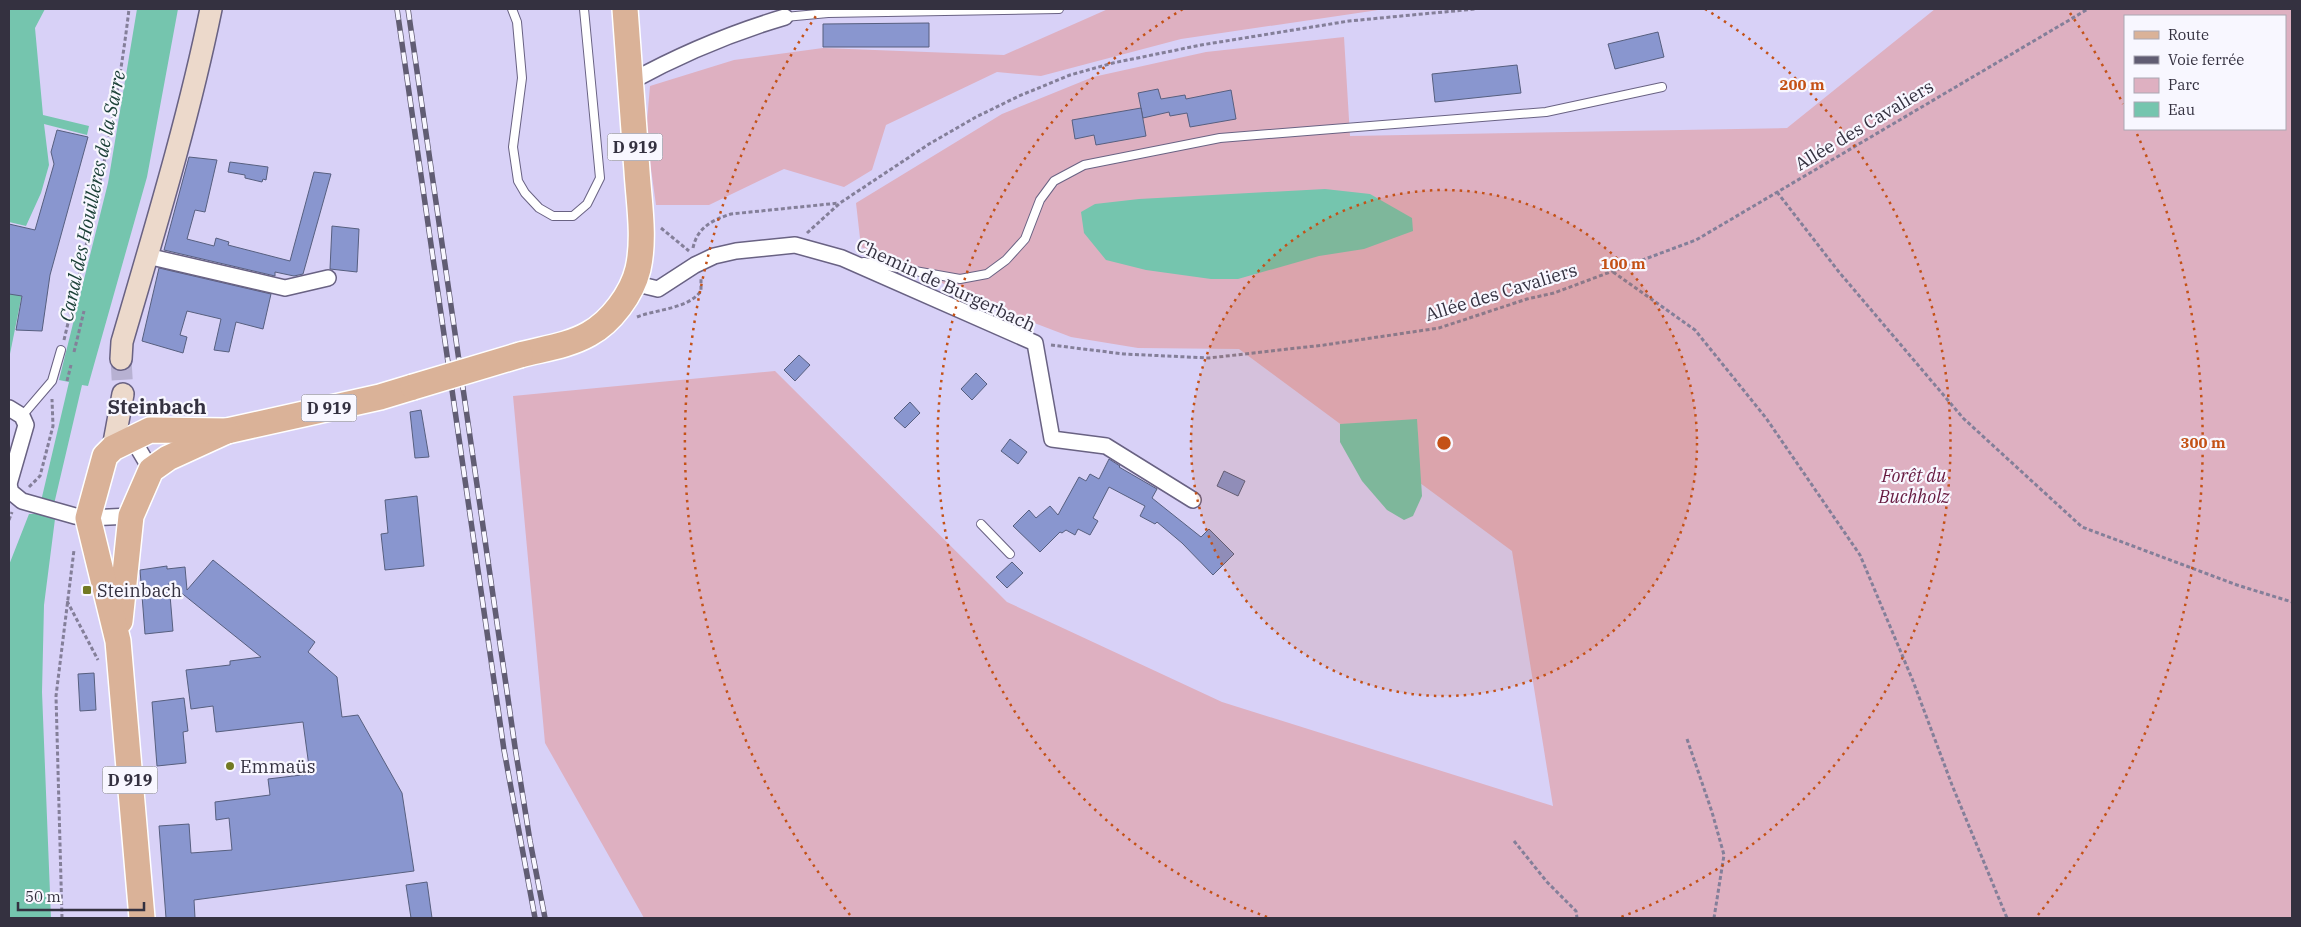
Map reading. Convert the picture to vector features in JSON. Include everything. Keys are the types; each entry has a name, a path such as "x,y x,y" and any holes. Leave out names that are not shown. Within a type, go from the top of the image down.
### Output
{"main road":[{"name":"D 919","path":"151,470 168,458 227,431 380,397 568,343 589,334 617,309 633,284 641,251 640,208 625,9"},
{"name":"D 919","path":"123,443 150,430 227,431"},
{"path":"118,641 76,516 105,456 123,443"},
{"path":"131,516 151,470"},
{"name":"D 919","path":"131,516 118,641 142,918"}],"street":[{"path":"121,359 122,342 179,140 211,9"},
{"path":"630,82 674,58 760,24 785,17"},
{"name":"Chemin de Burgerbach","path":"633,284 658,288 693,259 736,251 795,245 842,258 1034,344 1052,439 1106,446 1193,500"},
{"path":"147,256 285,288 328,278"},
{"path":"14,411 26,425 9,484 11,492 25,502 76,516 131,516"},
{"path":"123,443 151,470"}],"lane":[{"path":"512,9 517,22 522,78 513,148 518,181 525,194 539,208 553,216 573,216 587,204 600,178 584,9"},
{"path":"785,17 808,12 1059,9"},
{"path":"842,258 960,279 986,274 1006,260 1025,238 1040,200 1054,181 1084,164 1220,138 1546,112 1662,87"},
{"path":"14,411 52,381 61,350"},
{"path":"981,524 1010,554"}],"path":[{"path":"61,350 101,180 114,112 129,9"},
{"path":"795,245 840,203 929,144 976,117 1019,96 1070,76 1113,63 1201,45 1349,22 1475,9"},
{"name":"Allée des Cavaliers","path":"1034,344 1124,354 1209,358 1324,345 1439,328 1527,299 1554,293 1696,240 2088,9"},
{"path":"1778,192 1839,272 1963,418 2082,527 2237,585 2292,602"},
{"path":"693,259 699,234 715,219 731,214 840,203"},
{"path":"640,208 693,259"},
{"path":"1613,272 1695,330 1766,418 1860,555 1913,681 1952,785 2007,918"},
{"path":"73,355 84,312"},
{"path":"67,381 71,364"},
{"path":"25,502 28,487 40,476 53,426 52,381"},
{"path":"62,918 56,696 74,544"},
{"path":"1687,739 1712,812 1724,855 1714,918"},
{"path":"1514,841 1547,882 1576,911 1577,918"}],"green space":[{"path":"1108,9 1385,9 1181,39 1041,76 997,72 886,125 872,170 844,187 784,169 709,205 656,205 646,133 650,86 734,60 823,48 1004,55"},
{"name":"Forêt du Buchholz","path":"1935,9 2292,9 2292,918 644,918 545,743 513,396 775,371 1007,602 1222,702 1553,806 1512,551 1239,349 1138,348 1071,337 1016,316 861,247 856,203 1002,114 1093,77 1206,52 1344,37 1350,136 1787,128"}],"water":[{"path":"9,9 45,9 35,28 43,115 89,126 87,135 44,124 49,165 41,193 26,226 9,222"},
{"path":"137,9 178,9 147,177 88,386 82,385 51,517 55,519 44,605 42,692 51,918 9,918 9,565 29,514 38,514 69,382 59,380 108,183"},
{"path":"1325,189 1370,194 1412,218 1413,231 1364,249 1319,256 1238,279 1211,279 1146,270 1106,260 1084,233 1081,212 1095,204 1139,199"},
{"path":"9,280 24,284 9,359"},
{"path":"1417,419 1422,496 1413,516 1404,520 1387,510 1362,481 1340,442 1340,424"}],"building":[{"path":"929,23 929,47 823,47 823,24"},
{"path":"1658,32 1664,57 1615,69 1608,44"},
{"path":"1517,65 1521,93 1435,102 1432,74"},
{"path":"1158,89 1161,99 1185,95 1186,99 1231,90 1236,119 1190,127 1187,113 1170,116 1169,112 1143,118 1138,93"},
{"path":"1141,108 1146,136 1096,145 1094,135 1075,139 1072,120"},
{"path":"57,130 88,137 50,275 42,331 16,330 22,296 9,294 9,224 35,230 54,164 51,152"},
{"path":"189,157 217,160 205,212 195,210 187,239 214,246 216,238 229,242 228,245 290,261 314,172 331,174 303,274 294,276 275,272 275,276 164,250"},
{"path":"230,162 268,167 266,180 263,179 262,182 245,178 245,175 228,172"},
{"path":"332,226 359,229 357,272 330,269"},
{"path":"159,268 271,294 263,329 236,322 229,352 214,350 221,319 187,311 180,335 187,337 183,353 142,341"},
{"path":"799,355 810,365 795,381 784,370"},
{"path":"976,373 987,384 972,400 961,389"},
{"path":"910,402 920,413 905,428 894,418"},
{"path":"421,410 429,457 415,458 410,412"},
{"path":"1010,439 1027,452 1018,464 1001,451"},
{"path":"1109,459 1157,489 1152,498 1201,537 1209,529 1234,554 1213,575 1182,543 1157,522 1155,524 1140,516 1145,506 1109,487 1093,518 1098,521 1090,535 1078,529 1075,535 1066,530 1062,533 1060,532 1040,552 1013,526 1029,510 1036,518 1050,506 1058,515 1079,477 1086,481 1090,474 1099,479"},
{"path":"1224,471 1245,481 1238,496 1217,486"},
{"path":"417,496 424,566 385,570 381,534 388,533 385,500"},
{"path":"213,560 315,642 308,652 337,677 342,717 358,715 402,793 414,871 194,900 195,918 166,918 159,826 189,824 191,853 232,850 229,818 216,820 215,802 270,795 268,779 310,774 303,722 216,732 213,706 191,709 186,670 230,665 230,661 261,657 169,583 173,631 145,634 140,570 167,566 167,569 185,567 187,590"},
{"path":"1012,562 1023,573 1007,588 996,577"},
{"path":"94,673 96,710 80,711 78,674"},
{"path":"184,698 188,731 183,732 186,763 157,766 152,702"},
{"path":"427,882 432,918 411,918 406,885"}],"tunnel":[{"path":"121,359 123,394"}],"railway":[{"path":"397,9 504,750 535,918"},
{"path":"408,9 515,747 545,918"}],"place":[{"name":"Steinbach","path":"87,590"},
{"name":"Emmaüs","path":"230,766"}],"district":[{"name":"Steinbach","path":"157,406"}],"water label":[{"name":"Canal des Houillères de la Sarre","path":"92,196"}]}
